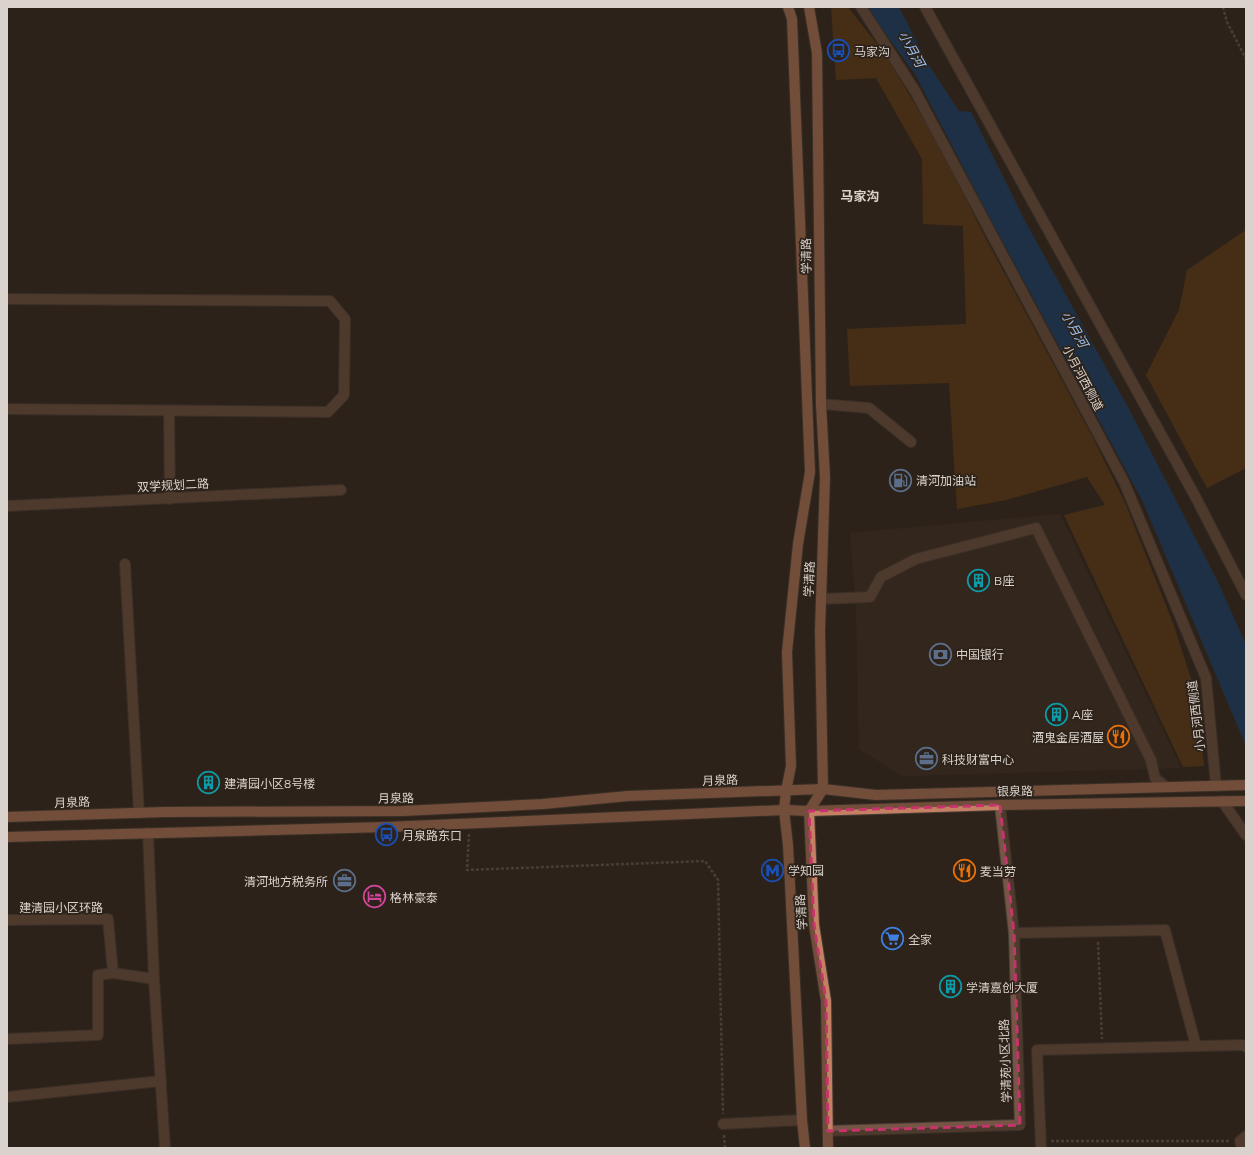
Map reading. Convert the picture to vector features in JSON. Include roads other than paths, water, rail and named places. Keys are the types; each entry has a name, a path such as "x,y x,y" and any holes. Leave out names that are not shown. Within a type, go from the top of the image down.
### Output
{"main road":[{"name":"学清路","path":"788,7 792,26 810,472 798,544 787,652 791,766 784,810 788,845 802,1120 805,1148"},
{"name":"学清路","path":"809,7 817,53 821,404 825,477 821,599 823,789"},
{"name":"银泉路","path":"786,791 823,789 876,795 1246,786"},
{"path":"809,811 823,789"},
{"name":"月泉路","path":"7,817 139,813 403,811 543,804 628,796 786,791"},
{"name":"银泉路","path":"784,810 809,811 1000,805 1241,801"},
{"path":"7,837 469,824 784,810"},
{"name":"学清路","path":"809,811 814,925 826,1001 828,1148"}],"street":[{"name":"小月河西侧道","path":"861,7 915,91 1124,482 1206,678 1216,786"},
{"path":"925,7 1192,489 1246,595"},
{"path":"7,299 330,301 345,319 344,395 328,412 7,409"},
{"path":"821,404 869,408 911,442"},
{"path":"169,411 170,499"},
{"name":"双学规划二路","path":"7,506 341,490"},
{"path":"821,599 870,597 881,577 916,559 1036,528 1151,760 1155,778 1166,788"},
{"path":"125,564 139,813"},
{"path":"1222,801 1246,835"},
{"name":"学清苑小区北路","path":"828,1131 1020,1125 1014,933 1000,805"},
{"path":"148,833 154,979 165,1148"},
{"name":"建清园小区环路","path":"7,920 108,919 113,973"},
{"path":"1014,933 1165,930 1196,1046"},
{"path":"7,1038 98,1035 98,975 113,973 154,979"},
{"path":"1041,1145 1037,1050 1242,1045 1246,1047"},
{"path":"7,1097 160,1081"},
{"path":"723,1124 802,1120"}],"water":[{"name":"小月河","path":"869,7 899,7 928,64 959,111 971,112 1025,221 1130,411 1219,584 1246,645 1246,746 1142,500 984,207 915,74 875,19"}],"place":[{"name":"马家沟","path":"838,51"},
{"name":"清河加油站","path":"900,480"},
{"name":"B座","path":"978,580"},
{"name":"中国银行","path":"940,654"},
{"name":"A座","path":"1056,714"},
{"name":"酒鬼金居酒屋","path":"1119,737"},
{"name":"科技财富中心","path":"926,759"},
{"name":"建清园小区8号楼","path":"209,783"},
{"name":"月泉路东口","path":"386,835"},
{"name":"学知园","path":"772,870"},
{"name":"麦当劳","path":"964,871"},
{"name":"清河地方税务所","path":"344,881"},
{"name":"格林豪泰","path":"374,897"},
{"name":"全家","path":"892,939"},
{"name":"学清嘉创大厦","path":"950,987"}],"district":[{"name":"马家沟","path":"860,196"}]}
